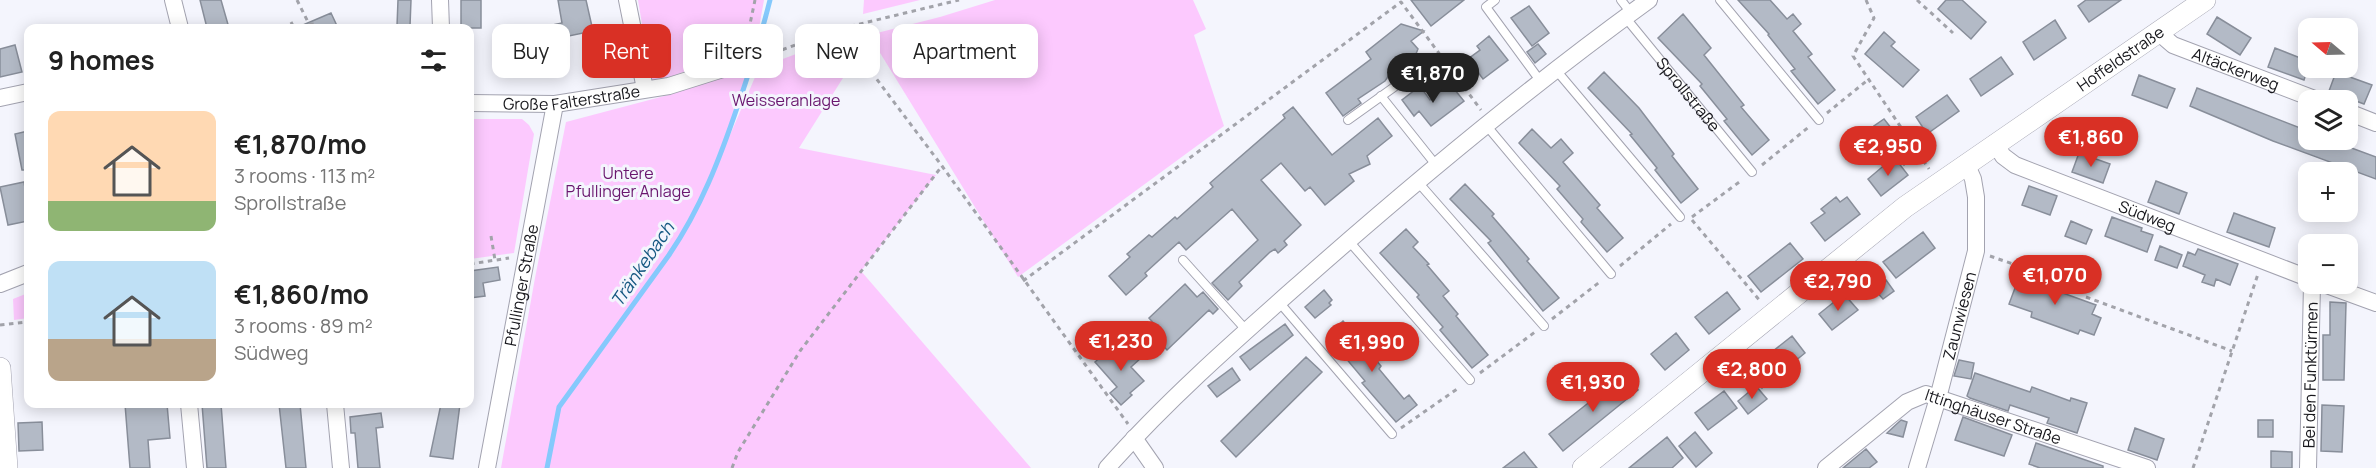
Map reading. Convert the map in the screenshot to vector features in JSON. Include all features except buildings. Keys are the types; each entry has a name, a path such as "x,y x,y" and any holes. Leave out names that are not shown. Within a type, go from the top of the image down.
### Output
{"street":[{"path":"173,0 179,24"},
{"path":"440,0 441,24"},
{"path":"627,0 645,89"},
{"path":"1107,468 1135,436 1247,331 1416,181 1556,70 1625,10 1649,0"},
{"name":"Hoffeldstraße","path":"1583,468 1938,183 2205,0"},
{"name":"Altäckerweg","path":"2158,32 2173,45 2298,93"},
{"name":"Große Falterstraße","path":"474,103 555,104 669,86 694,78"},
{"path":"0,98 24,93"},
{"name":"Pfullinger Straße","path":"487,468 555,104"},
{"path":"2358,116 2376,123"},
{"name":"Südweg","path":"1995,143 2003,156 2015,165 2298,274"},
{"name":"Zaunwiesen","path":"1917,468 1974,281 1976,197 1973,179 1966,163"},
{"path":"0,284 24,275"},
{"name":"Bei den Funktürmen","path":"2308,468 2312,294"},
{"path":"2351,294 2376,303"},
{"path":"0,368 7,468"},
{"name":"Ittinghäuser Straße","path":"1827,467 1907,402 1926,394 2147,468"},
{"path":"189,408 195,468"},
{"path":"335,408 341,468"},
{"path":"1135,436 1155,468"}],"lane":[{"path":"1495,0 1486,7 1541,82"},
{"path":"1720,0 1818,120"},
{"name":"Sprollstraße","path":"1625,10 1752,172"},
{"path":"1556,70 1680,217"},
{"path":"1348,120 1404,80"},
{"path":"1381,96 1436,165"},
{"path":"1485,125 1611,274"},
{"path":"1416,181 1544,326"},
{"path":"1348,240 1470,380"},
{"path":"1183,260 1247,331"},
{"path":"1279,302 1392,434"}],"path":[{"path":"297,0 309,24 315,24"},
{"path":"750,24 755,0"},
{"path":"860,24 959,0"},
{"path":"1866,0 1874,18 1853,56 1938,183"},
{"path":"1917,0 1953,33"},
{"path":"1023,281 1401,2 1480,107"},
{"path":"876,78 942,166 1135,436"},
{"path":"732,468 738,452 800,351 942,166"},
{"path":"1690,218 1772,315"},
{"path":"491,236 495,260"},
{"path":"1976,251 2030,270"},
{"path":"474,263 528,255"},
{"path":"2193,468 2262,261"},
{"path":"2086,297 2232,351"},
{"path":"0,325 24,322"},
{"path":"1392,434 1470,380"}],"green space":[{"path":"638,0 764,0 760,24 683,24 683,72 671,77 671,24 642,24"},
{"path":"864,0 920,0 863,14"},
{"path":"995,0 1193,0 1206,29 1194,35 1224,126 1018,277 895,78 1038,78 1038,24 912,24"},
{"path":"892,29 892,72 880,53 880,32"},
{"path":"795,54 795,78 843,78 799,148 936,175 861,271 1031,468 501,468 566,122 672,94 716,78 747,78 728,134 730,135 755,78 783,78 783,59"},
{"path":"651,78 668,78 652,84"},
{"path":"474,119 522,119 534,134 514,253 474,258"},
{"path":"24,295 24,319 14,320 13,299"}],"waterway":[{"name":"Tränkebach","path":"547,468 559,407 669,255 700,201 731,125 770,0"}],"park label":[{"name":"Weisseranlage","path":"786,100"},
{"name":"Untere Pfullinger Anlage","path":"628,182"}]}
